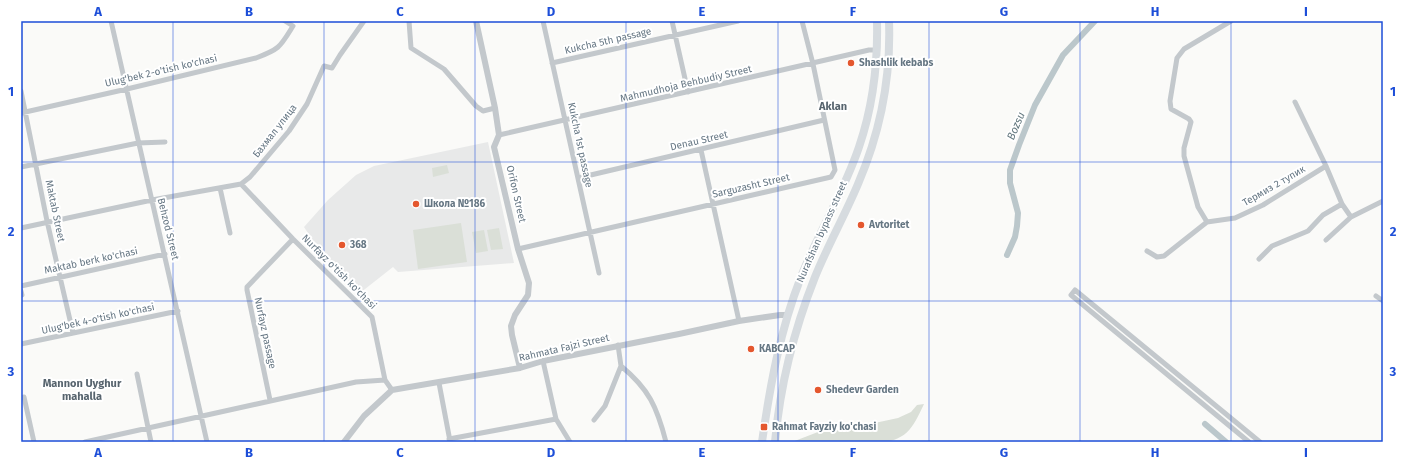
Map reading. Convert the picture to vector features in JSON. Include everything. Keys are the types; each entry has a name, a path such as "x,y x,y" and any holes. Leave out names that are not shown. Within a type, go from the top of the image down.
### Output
{"main road":[{"name":"Nurafshan bypass street","path":"762,442 772,373 788,315 810,256 846,180 859,148 868,119 874,85 877,50 877,21"},
{"name":"Nurafshan bypass street","path":"775,442 784,382 802,313 815,277 858,185 877,130 885,87 889,53 889,21"},
{"path":"874,85 875,89 879,91 883,90 885,87"},
{"path":"859,148 866,146 870,152"}],"street":[{"name":"Behzod Street","path":"111,21 207,442"},
{"name":"Ulug'bek 2-o'tish ko'chasi","path":"23,112 256,58 272,52 281,45 293,26 285,21"},
{"name":"Бахмал улица","path":"241,184 250,177 289,130 307,104 324,66 332,68 364,21"},
{"path":"409,21 411,48 444,69 476,106 483,111 494,108"},
{"name":"Orifon Street","path":"478,21 499,135 494,147 518,249 528,279 529,287 528,295 515,315 511,326 520,368"},
{"name":"Kukcha 1st passage","path":"543,21 599,273"},
{"path":"672,21 688,92"},
{"name":"Kukcha 5th passage","path":"552,63 738,21"},
{"name":"Sarguzasht Street","path":"518,249 831,177 835,170 802,21"},
{"path":"1147,251 1157,257 1164,256 1207,222 1198,207 1184,156 1184,148 1191,122 1189,119 1171,109 1170,101 1178,56 1184,49 1231,21"},
{"name":"Mahmudhoja Behbudiy Street","path":"499,135 869,50 877,50"},
{"name":"Maktab Street","path":"21,91 23,112 36,164 73,333"},
{"path":"1295,102 1326,166 1342,204 1352,217"},
{"name":"Denau Street","path":"578,178 824,120"},
{"path":"21,167 138,143 164,142"},
{"path":"701,150 739,321"},
{"name":"Термиз 2 тупик","path":"1207,222 1235,218 1263,205 1326,166"},
{"path":"21,228 152,200 241,184"},
{"name":"Nurfayz o'tish ko'chasi","path":"241,184 293,239 372,317 385,380 392,390"},
{"path":"220,188 230,233"},
{"path":"1326,240 1352,217 1383,201"},
{"path":"1259,259 1272,246 1308,231 1322,216 1342,204"},
{"name":"Nurfayz passage","path":"270,400 247,287 293,239"},
{"name":"Maktab berk ko'chasi","path":"21,286 165,254"},
{"path":"1249,442 1071,295 1075,290 1260,442"},
{"path":"1376,296 1383,300"},
{"name":"Ulug'bek 4-o'tish ko'chasi","path":"21,344 178,311"},
{"name":"Rahmata Fajzi Street","path":"392,390 520,368 543,361 739,321 788,315"},
{"path":"594,420 605,406 621,366 618,345"},
{"path":"543,361 556,419 570,442"},
{"path":"621,366 637,379 649,397 659,416 666,442"},
{"path":"137,374 151,442"},
{"path":"85,442 356,382 385,380"},
{"path":"439,383 450,440 556,419"},
{"path":"344,442 364,416 392,390"},
{"path":"24,397 34,442"}],"shaded area":[{"name":"Школа №186","path":"488,142 514,263 398,272 393,267 360,293 314,248 314,242 304,227 328,200 356,175 374,166"},
{"path":"447,165 449,173 433,177 432,168"},
{"path":"461,223 467,262 418,269 413,230"},
{"path":"499,228 503,249 491,250 487,230"},
{"path":"484,230 488,251 476,253 472,232"},
{"path":"924,404 911,428 900,437 893,440 884,442 792,442 818,432 842,430 898,418 911,412 917,405"}],"waterway":[{"name":"Bozsu","path":"1007,255 1015,237 1017,226 1018,213 1010,183 1010,170 1019,145 1035,105 1063,55 1095,21"},
{"path":"1205,424 1226,442"}],"place":[{"name":"Shashlik kebabs","path":"851,63"},
{"name":"Школа №186","path":"416,204"},
{"name":"Avtoritet","path":"861,225"},
{"name":"368","path":"342,245"},
{"name":"КАВСАР","path":"751,349"},
{"name":"Shedevr Garden","path":"818,390"},
{"name":"Rahmat Fayziy ko'chasi","path":"764,427"}],"district":[{"name":"Aklan","path":"833,106"},
{"name":"Mannon Uyghur mahalla","path":"82,389"}]}
